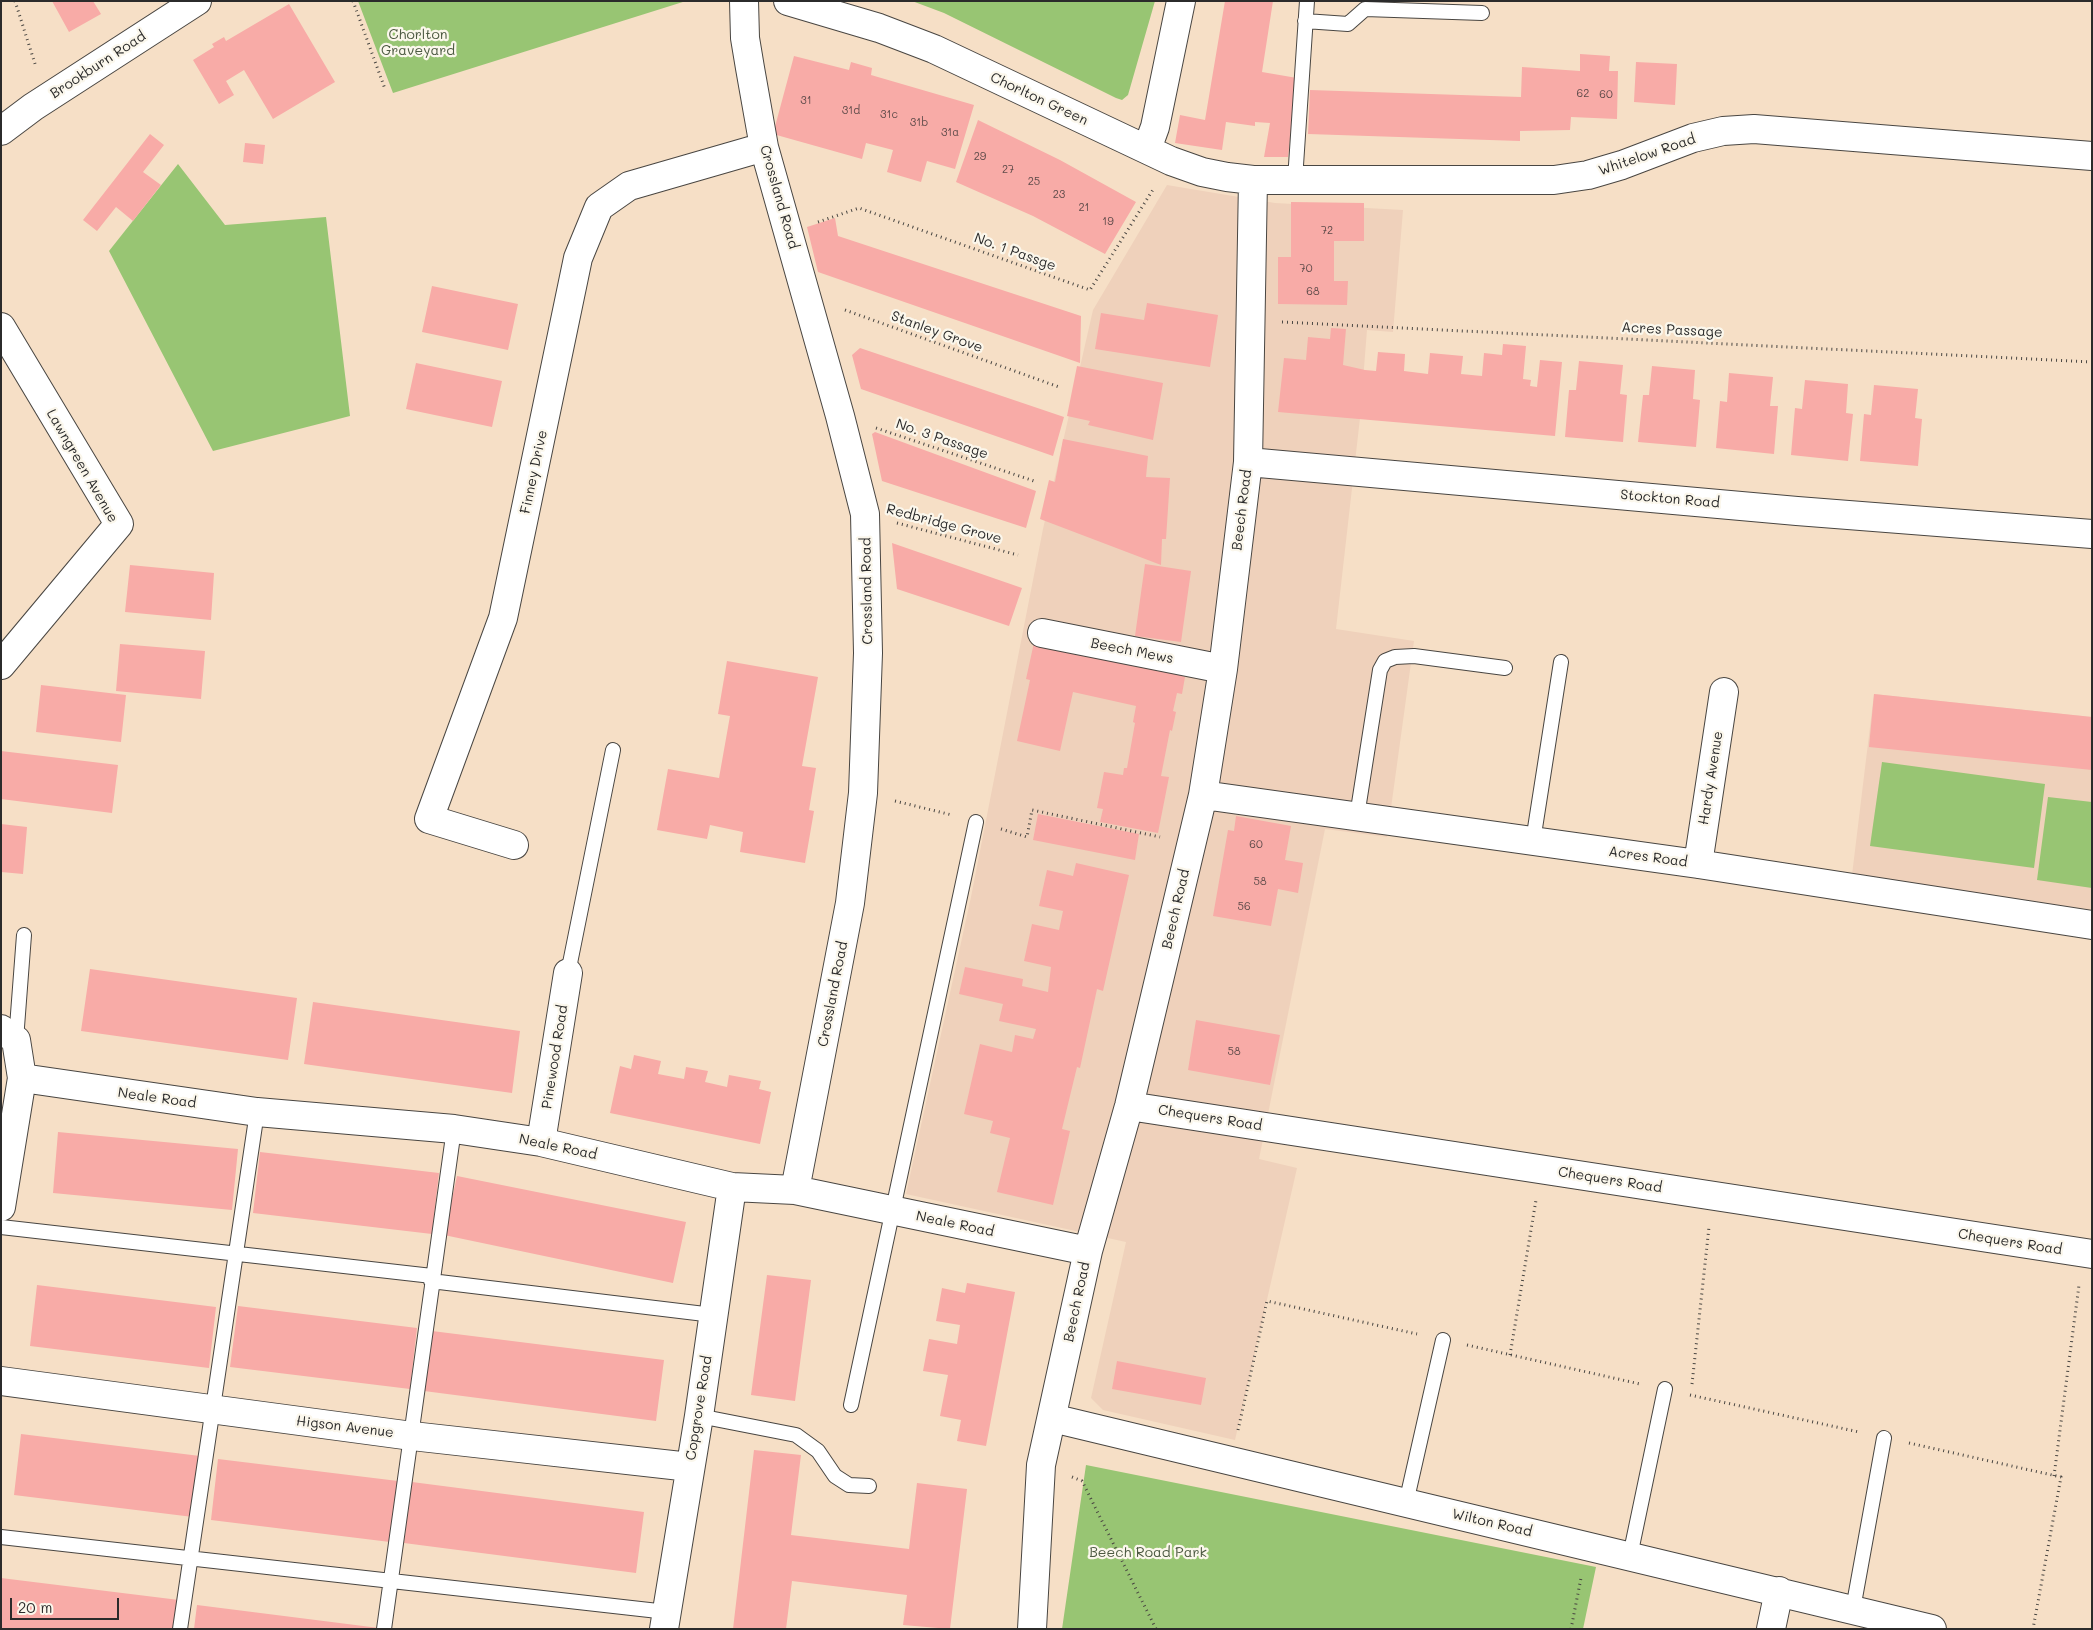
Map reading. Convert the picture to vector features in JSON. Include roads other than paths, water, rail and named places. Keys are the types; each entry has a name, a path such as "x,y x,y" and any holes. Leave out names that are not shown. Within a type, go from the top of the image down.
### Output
{"street":[{"name":"Brookburn Road","path":"1,131 45,99 197,1"},
{"name":"Crossland Road","path":"744,1 745,38 764,147 840,416 865,514 868,653 863,792 850,903 795,1190"},
{"name":"Chorlton Green","path":"788,1 879,28 934,49 1147,149"},
{"path":"1147,149 1155,127 1181,1"},
{"name":"Whitelow Road","path":"1147,149 1202,172 1253,180 1554,180 1588,175 1622,165 1693,138 1723,131 1754,129 2092,156"},
{"name":"Finney Drive","path":"514,845 429,820 503,618 578,258 599,207 629,186 764,147"},
{"name":"Beech Road","path":"1032,1629 1041,1465 1088,1251 1128,1106 1203,795 1223,669 1248,462 1253,180"},
{"name":"Lawngreen Avenue","path":"1,327 119,524 1,665"},
{"name":"Stockton Road","path":"1248,462 1797,511 2092,534"},
{"name":"Beech Mews","path":"1042,633 1223,669"},
{"name":"Hardy Avenue","path":"1698,864 1724,692"},
{"name":"Acres Road","path":"1203,795 1698,864 2092,925"},
{"name":"Pinewood Road","path":"541,1142 568,973"},
{"path":"1,1207 22,1078 9,1035"},
{"name":"Neale Road","path":"22,1078 257,1112 454,1129 541,1142 732,1187 795,1190 1088,1251"},
{"name":"Chequers Road","path":"1128,1106 2088,1254"},
{"name":"Copgrove Road","path":"665,1620 699,1416 732,1187"},
{"name":"Higson Avenue","path":"1,1381 412,1436 690,1467"},
{"name":"Wilton Road","path":"1052,1418 1932,1629"},
{"path":"1771,1629 1779,1591"}],"lane":[{"path":"1294,180 1307,1"},
{"path":"1305,21 1348,24 1365,9 1482,13"},
{"path":"1357,816 1380,670 1385,661 1395,657 1414,656 1505,668"},
{"path":"1533,841 1561,662"},
{"path":"568,973 613,750"},
{"path":"851,1405 976,822"},
{"path":"9,1035 24,935"},
{"path":"180,1629 257,1112"},
{"path":"384,1629 454,1129"},
{"path":"1,1227 236,1254 713,1315"},
{"path":"1406,1503 1443,1340"},
{"path":"1630,1556 1665,1389"},
{"path":"699,1416 796,1434 818,1451 835,1476 849,1485 869,1486"},
{"path":"1853,1609 1884,1438"},
{"path":"1,1537 391,1580 665,1620"}],"park label":[{"name":"Chorlton Graveyard","path":"418,43"},
{"name":"Beech Road Park","path":"1148,1553"}]}
